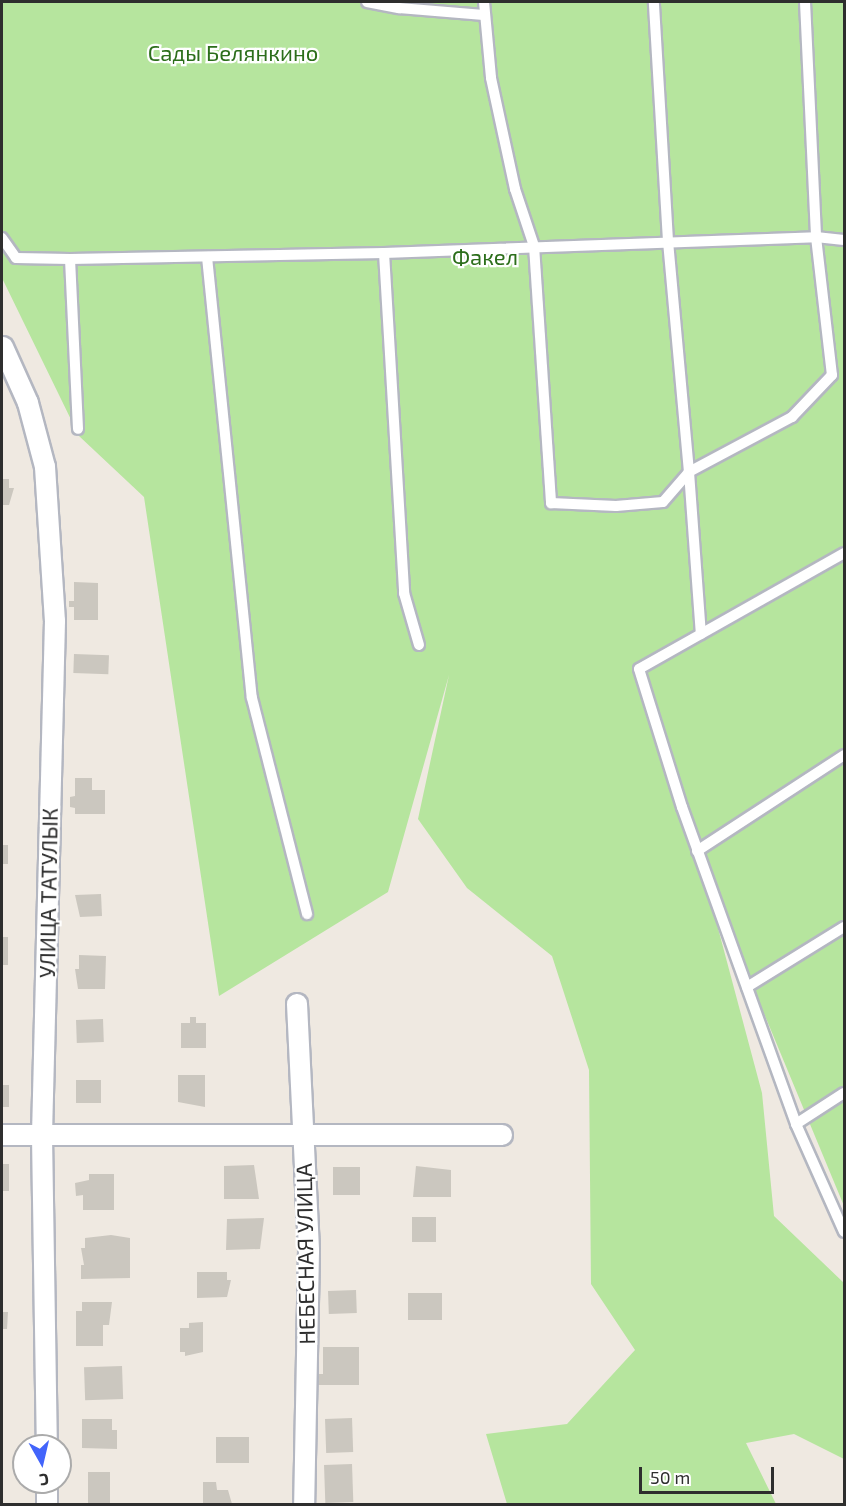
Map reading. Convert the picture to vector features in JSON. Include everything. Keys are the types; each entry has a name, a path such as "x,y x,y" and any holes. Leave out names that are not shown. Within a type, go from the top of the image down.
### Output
{"street":[{"name":"УЛИЦА ТАТУЛЫК","path":"3,347 28,403 45,467 55,621 42,1136 47,1434"},
{"name":"НЕБЕСНАЯ УЛИЦА","path":"297,1004 301,1136 309,1251 304,1504"},
{"path":"2,1136 502,1135"}],"lane":[{"path":"368,2 399,8 484,15"},
{"path":"484,2 484,15 501,122 515,189 534,246 551,503 616,506 663,502 689,472 792,417 832,375 816,237 805,2"},
{"path":"654,2 668,241 701,634"},
{"path":"2,238 16,258 70,259 384,253 816,237 844,240"},
{"path":"384,253 405,593 419,645"},
{"path":"207,257 252,698 307,914"},
{"path":"70,259 78,429"},
{"path":"844,553 639,669 697,851 796,1124 844,1232"},
{"path":"697,851 844,755"},
{"path":"747,987 844,927"},
{"path":"796,1124 844,1093"}],"green space":[{"name":"Факел","path":"2,2 844,2 844,1206 699,857 762,1093 774,1216 844,1283 844,1459 794,1434 746,1443 776,1504 507,1504 486,1434 567,1424 635,1350 591,1284 589,1070 552,956 467,888 418,819 449,675 388,892 219,996 144,497 79,436 2,278"}],"building":[{"path":"2,479 9,479 9,488 14,488 9,505 2,505"},
{"path":"74,582 98,583 98,620 74,620 74,607 69,607 69,601 74,601"},
{"path":"74,654 109,655 108,674 73,673"},
{"path":"75,778 92,778 92,790 105,790 105,814 75,814 75,808 70,807 70,797 75,796"},
{"path":"2,845 8,845 8,864 2,864"},
{"path":"101,894 102,916 80,917 75,895"},
{"path":"2,937 8,937 8,965 2,965"},
{"path":"79,955 106,956 105,989 78,989 75,969 79,969"},
{"path":"190,1017 196,1017 196,1023 206,1023 206,1048 181,1048 181,1023 190,1023"},
{"path":"103,1019 104,1042 77,1043 76,1020"},
{"path":"178,1075 205,1075 205,1107 178,1102"},
{"path":"76,1080 101,1080 101,1103 76,1103"},
{"path":"2,1085 9,1085 9,1107 2,1107"},
{"path":"2,1164 9,1164 9,1191 2,1191"},
{"path":"254,1165 259,1199 224,1199 224,1166"},
{"path":"416,1166 451,1170 451,1197 413,1197"},
{"path":"333,1167 360,1167 360,1195 333,1195"},
{"path":"89,1174 114,1174 114,1210 83,1210 83,1195 76,1196 75,1183 89,1180"},
{"path":"412,1217 436,1217 436,1242 412,1242"},
{"path":"264,1218 260,1249 226,1250 227,1219"},
{"path":"111,1235 130,1238 130,1278 81,1279 81,1265 84,1265 81,1248 85,1248 85,1238"},
{"path":"197,1272 227,1272 227,1280 231,1280 227,1297 197,1298"},
{"path":"356,1290 357,1313 329,1314 328,1291"},
{"path":"408,1293 442,1293 442,1320 408,1320"},
{"path":"82,1302 112,1302 109,1325 103,1325 103,1346 76,1346 76,1311 82,1311"},
{"path":"2,1312 8,1312 7,1329 2,1329"},
{"path":"203,1322 203,1352 185,1356 185,1352 180,1352 180,1328 189,1328 189,1323"},
{"path":"323,1347 359,1347 359,1385 315,1385 315,1374 323,1374"},
{"path":"122,1366 123,1399 85,1400 84,1367"},
{"path":"352,1418 353,1452 326,1453 325,1419"},
{"path":"82,1419 112,1419 112,1430 117,1430 117,1449 82,1448"},
{"path":"216,1437 249,1437 249,1463 216,1463"},
{"path":"352,1464 353,1502 325,1503 324,1465"},
{"path":"88,1472 110,1472 110,1504 88,1504"},
{"path":"203,1482 216,1482 217,1490 228,1490 232,1504 203,1504"}],"park label":[{"name":"Сады Белянкино","path":"233,53"}]}
